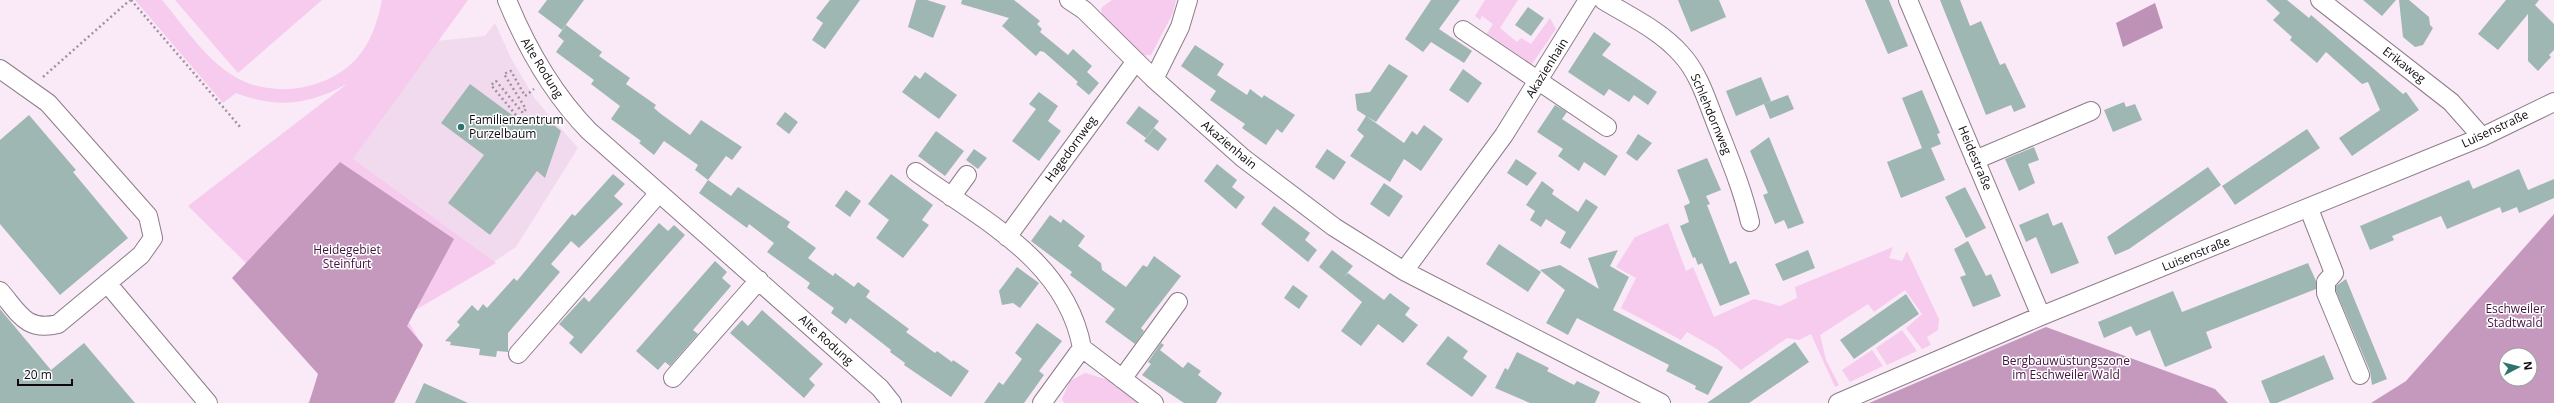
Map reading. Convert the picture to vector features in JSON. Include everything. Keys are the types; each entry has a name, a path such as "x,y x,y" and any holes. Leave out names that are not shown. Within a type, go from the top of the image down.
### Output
{"street":[{"name":"Alte Rodung","path":"507,0 520,33 548,80 568,108 589,131 880,388 892,403"},
{"path":"1154,79 1180,27 1188,0"},
{"name":"Akazienhain","path":"1404,271 1504,135 1539,82 1588,0"},
{"name":"Schlehdornweg","path":"1603,0 1652,30 1669,43 1687,61 1701,88 1740,184 1750,222"},
{"name":"Heidestraße","path":"1908,0 2041,316"},
{"name":"Erikaweg","path":"2320,0 2451,102 2482,137"},
{"name":"Akazienhain","path":"1083,3 1154,79 1250,163 1334,227 1404,271 1661,403"},
{"path":"1463,30 1607,127"},
{"name":"Hagedornweg","path":"1007,237 1136,61"},
{"path":"0,69 48,103 148,216 153,238 141,255 58,324 43,328 24,320 0,291"},
{"name":"Luisenstraße","path":"1838,403 2041,316 2309,209 2482,137 2554,102"},
{"path":"1975,160 2091,111"},
{"path":"916,172 1007,237 1038,262 1054,280 1067,301 1076,322 1082,348 1154,403"},
{"path":"951,197 967,175"},
{"path":"518,354 659,193"},
{"path":"2309,209 2334,273 2326,282 2326,293 2360,375"},
{"path":"673,378 759,280"},
{"path":"107,283 208,403"},
{"path":"1122,379 1178,302"},
{"path":"1042,403 1082,348"}],"path":[{"path":"29,89 131,0 241,128"},
{"path":"516,115 491,85 496,81 523,113 526,109 504,74 511,71 525,96 548,80"}],"shaded area":[{"path":"2155,3 2163,28 2123,47 2116,23"},
{"name":"Familienzentrum Purzelbaum","path":"495,23 511,58 535,99 578,148 516,247 489,265 340,162 418,43 485,36"}],"green space":[{"name":"Heidegebiet Steinfurt","path":"135,0 162,0 208,55 229,73 241,80 255,85 271,89 287,89 318,83 332,77 345,69 357,58 362,52 373,31 382,0 468,0 353,159 496,263 405,316 422,345 392,403 308,403 326,363 244,261 188,206 347,84 319,97 293,102 279,103 266,101 236,93 223,103"},
{"path":"175,0 322,0 238,73"},
{"path":"1112,0 1176,0 1173,13 1151,55 1135,56 1103,25 1101,8"},
{"path":"1485,0 1518,0 1500,28 1517,42 1521,38 1531,44 1550,18 1556,29 1530,67 1486,35 1493,24 1482,16 1480,20 1475,16"},
{"path":"340,162 454,239 407,326 423,345 394,403 309,403 318,374 232,278"},
{"name":"Eschweiler Stadtwald","path":"2554,214 2554,403 2371,403 2406,381"},
{"path":"1668,223 1686,271 1693,267 1714,317 1754,299 1780,306 1797,298 1795,287 1893,247 1889,258 1902,261 1907,251 1939,319 1938,330 1927,337 1931,345 1922,349 1906,328 1922,314 1905,290 1874,312 1868,304 1820,335 1826,360 1839,385 1835,387 1811,334 1799,340 1787,338 1741,370 1717,349 1687,332 1681,340 1621,308 1636,278 1616,267 1635,237"},
{"name":"Bergbauwüstungszone im Eschweiler Wald","path":"2046,327 2215,389 2228,403 1869,403"},
{"path":"1902,330 1917,351 1887,365 1876,348"},
{"path":"1872,350 1883,366 1850,382 1842,370"},
{"path":"1085,373 1112,381 1140,403 1064,403 1062,399 1070,381"}],"building":[{"path":"547,0 584,0 562,30 538,12"},
{"path":"830,0 860,0 825,49 812,40 823,23 816,18"},
{"path":"916,0 927,0 946,6 933,38 908,27"},
{"path":"962,0 1014,0 1040,21 1037,24 1042,29 1040,32 1068,55 1073,49 1092,66 1087,72 1099,83 1089,95 1076,84 1078,82 1044,52 1040,51 1036,56 1002,26 1009,18 961,4"},
{"path":"1431,0 1460,0 1439,29 1472,51 1464,63 1431,42 1423,52 1405,39"},
{"path":"1678,0 1719,0 1726,17 1691,32"},
{"path":"1865,0 1889,0 1908,46 1888,54"},
{"path":"1940,0 1960,0 1970,26 1981,21 2000,65 2005,63 2026,107 2014,112 2011,105 1986,115"},
{"path":"2266,0 2287,0 2309,18 2311,15 2403,94 2406,92 2419,110 2352,156 2339,138 2380,110 2368,82 2362,84 2326,52 2317,63 2290,40 2292,37 2273,20 2280,13"},
{"path":"2363,0 2396,0 2382,16"},
{"path":"2399,0 2409,0 2429,17 2430,25 2433,28 2423,45 2415,47 2403,37"},
{"path":"2506,0 2539,0 2535,5 2554,24 2554,50 2549,55 2551,57 2538,71 2528,61 2528,14 2498,50 2478,34"},
{"path":"1528,7 1544,18 1531,36 1515,25"},
{"path":"566,25 602,52 599,56 630,78 626,84 656,105 654,108 690,135 701,120 742,147 732,160 726,156 708,180 695,170 698,165 664,141 654,155 639,143 641,141 611,119 620,106 591,84 594,80 556,52 564,41 558,36"},
{"path":"1594,32 1611,44 1602,55 1657,92 1648,105 1634,95 1629,102 1609,89 1604,96 1568,72"},
{"path":"1195,45 1224,64 1217,75 1247,95 1250,89 1262,98 1264,95 1295,115 1282,133 1277,129 1266,145 1242,128 1245,124 1210,100 1216,91 1181,66"},
{"path":"1389,64 1408,76 1376,122 1357,110 1355,94 1370,92"},
{"path":"1463,69 1482,83 1468,103 1449,90"},
{"path":"925,72 957,95 939,119 902,92 915,75 920,79"},
{"path":"1761,77 1771,101 1736,116 1726,91"},
{"path":"470,84 512,115 536,121 542,115 561,131 545,178 537,171 490,235 448,203 484,155 441,123"},
{"path":"1922,90 1940,133 1937,134 1941,144 1931,148 1945,180 1901,198 1887,162 1922,148 1902,98"},
{"path":"1039,92 1058,106 1048,121 1061,131 1039,161 1012,141 1036,109 1029,104"},
{"path":"1788,95 1794,109 1770,119 1764,104"},
{"path":"2124,102 2126,107 2135,104 2142,120 2113,132 2104,110"},
{"path":"1555,105 1567,112 1562,119 1618,156 1605,176 1584,162 1579,171 1558,156 1563,149 1537,132"},
{"path":"1139,106 1159,121 1146,138 1126,123"},
{"path":"785,112 798,122 789,134 776,124"},
{"path":"29,115 76,170 73,172 128,238 60,295 0,224 0,140"},
{"path":"1366,116 1404,143 1412,131 1417,135 1424,125 1443,139 1421,171 1404,159 1390,182 1350,156 1364,136 1357,130"},
{"path":"1154,128 1167,139 1158,151 1144,141"},
{"path":"2307,129 2320,148 2235,205 2222,186"},
{"path":"936,131 964,151 945,176 918,156"},
{"path":"1638,134 1652,143 1637,161 1626,153"},
{"path":"1769,137 1804,223 1788,229 1784,220 1775,224 1763,195 1768,193 1750,151"},
{"path":"2034,147 2039,160 2028,164 2035,183 2019,191 2005,159"},
{"path":"974,149 987,158 978,169 966,160"},
{"path":"1327,149 1346,162 1334,180 1315,167"},
{"path":"1707,158 1721,190 1706,196 1710,204 1707,205 1730,264 1736,261 1750,294 1720,306 1702,263 1698,265 1695,257 1693,258 1680,226 1689,222 1684,206 1690,203 1677,170"},
{"path":"1516,159 1537,173 1527,186 1507,173"},
{"path":"1217,164 1237,180 1232,187 1245,197 1236,209 1204,181"},
{"path":"2208,167 2221,185 2129,249 2115,255 2107,237"},
{"path":"2519,169 2528,190 2554,179 2554,198 2519,213 2517,207 2502,213 2500,207 2447,229 2441,216 2392,236 2394,240 2370,250 2360,226 2469,180 2473,189"},
{"path":"613,174 625,184 614,196 623,204 579,248 571,241 551,264 560,272 508,333 508,352 497,351 496,357 479,355 480,349 450,345 451,342 445,341 460,325 457,322 472,305 478,311 483,304 487,308 514,278 517,281 572,214 575,216"},
{"path":"891,174 933,205 922,220 929,225 903,258 876,238 889,220 868,204"},
{"path":"708,180 731,196 738,187 790,222 787,227 816,248 808,258 833,276 835,273 854,287 858,282 870,291 866,297 909,329 906,332 935,353 937,351 952,362 953,360 969,371 951,397 904,365 905,363 890,352 891,350 850,318 846,324 831,313 834,308 807,288 810,283 767,252 774,243 749,224 747,228 699,193"},
{"path":"1542,181 1554,190 1552,194 1578,212 1586,199 1598,207 1570,249 1560,243 1566,232 1546,219 1541,227 1530,220 1535,211 1526,205"},
{"path":"1384,183 1403,196 1389,217 1370,204"},
{"path":"1965,187 1986,228 1966,238 1945,197"},
{"path":"846,190 861,201 850,217 835,206"},
{"path":"1274,206 1310,233 1305,240 1317,250 1308,262 1261,224"},
{"path":"2048,213 2053,226 2062,222 2079,263 2051,274 2036,237 2026,242 2019,225"},
{"path":"1050,215 1061,223 1063,219 1085,236 1078,246 1101,263 1102,270 1126,287 1143,265 1147,267 1154,256 1181,276 1141,328 1144,331 1135,344 1105,322 1115,309 1070,275 1072,272 1031,241"},
{"path":"659,223 668,231 674,225 685,235 581,354 569,343 574,337 559,324 584,297 589,302"},
{"path":"1968,241 1986,276 1991,274 2001,296 1973,307 1960,277 1966,275 1954,249"},
{"path":"1499,244 1541,272 1528,292 1486,264"},
{"path":"1332,250 1353,266 1344,277 1348,273 1384,300 1390,293 1410,308 1405,315 1418,325 1403,343 1378,324 1361,346 1341,331 1362,302 1319,267"},
{"path":"1618,250 1610,266 1629,277 1613,310 1723,367 1708,395 1695,389 1696,386 1666,371 1669,365 1577,318 1568,335 1546,323 1565,290 1540,270 1560,265 1599,289 1588,258"},
{"path":"1808,250 1815,268 1783,281 1775,264"},
{"path":"715,261 727,272 722,278 731,286 693,330 698,334 670,366 665,362 658,370 636,351"},
{"path":"2308,263 2316,281 2316,289 2206,332 2212,348 2165,367 2150,330 2136,336 2131,326 2104,338 2098,322 2173,291 2182,312"},
{"path":"1017,267 1039,283 1020,308 1013,303 1002,305 999,291"},
{"path":"2346,279 2387,379 2372,385 2370,371 2336,291 2336,286"},
{"path":"1293,285 1308,296 1299,309 1284,298"},
{"path":"1906,294 1919,314 1854,359 1840,340"},
{"path":"0,309 51,370 84,343 135,403 0,403"},
{"path":"762,310 823,364 809,379 815,385 804,398 730,333 742,320 748,326"},
{"path":"1037,323 1062,341 1039,371 1044,375 1024,403 984,403 999,382 1003,385 1022,359 1015,353"},
{"path":"1448,336 1468,351 1463,358 1487,376 1472,397 1426,364"},
{"path":"1795,342 1809,362 1749,403 1707,403"},
{"path":"1161,343 1164,345 1160,350 1183,368 1188,362 1201,371 1198,375 1222,393 1216,403 1184,403 1142,375 1151,364 1148,362"},
{"path":"1517,352 1549,368 1547,371 1574,385 1577,381 1600,392 1595,403 1530,403 1495,388 1505,368 1508,370"},
{"path":"2324,355 2334,379 2277,403 2270,403 2261,381"},
{"path":"424,383 468,403 415,403"}],"place":[{"name":"Familienzentrum Purzelbaum","path":"461,127"}]}
